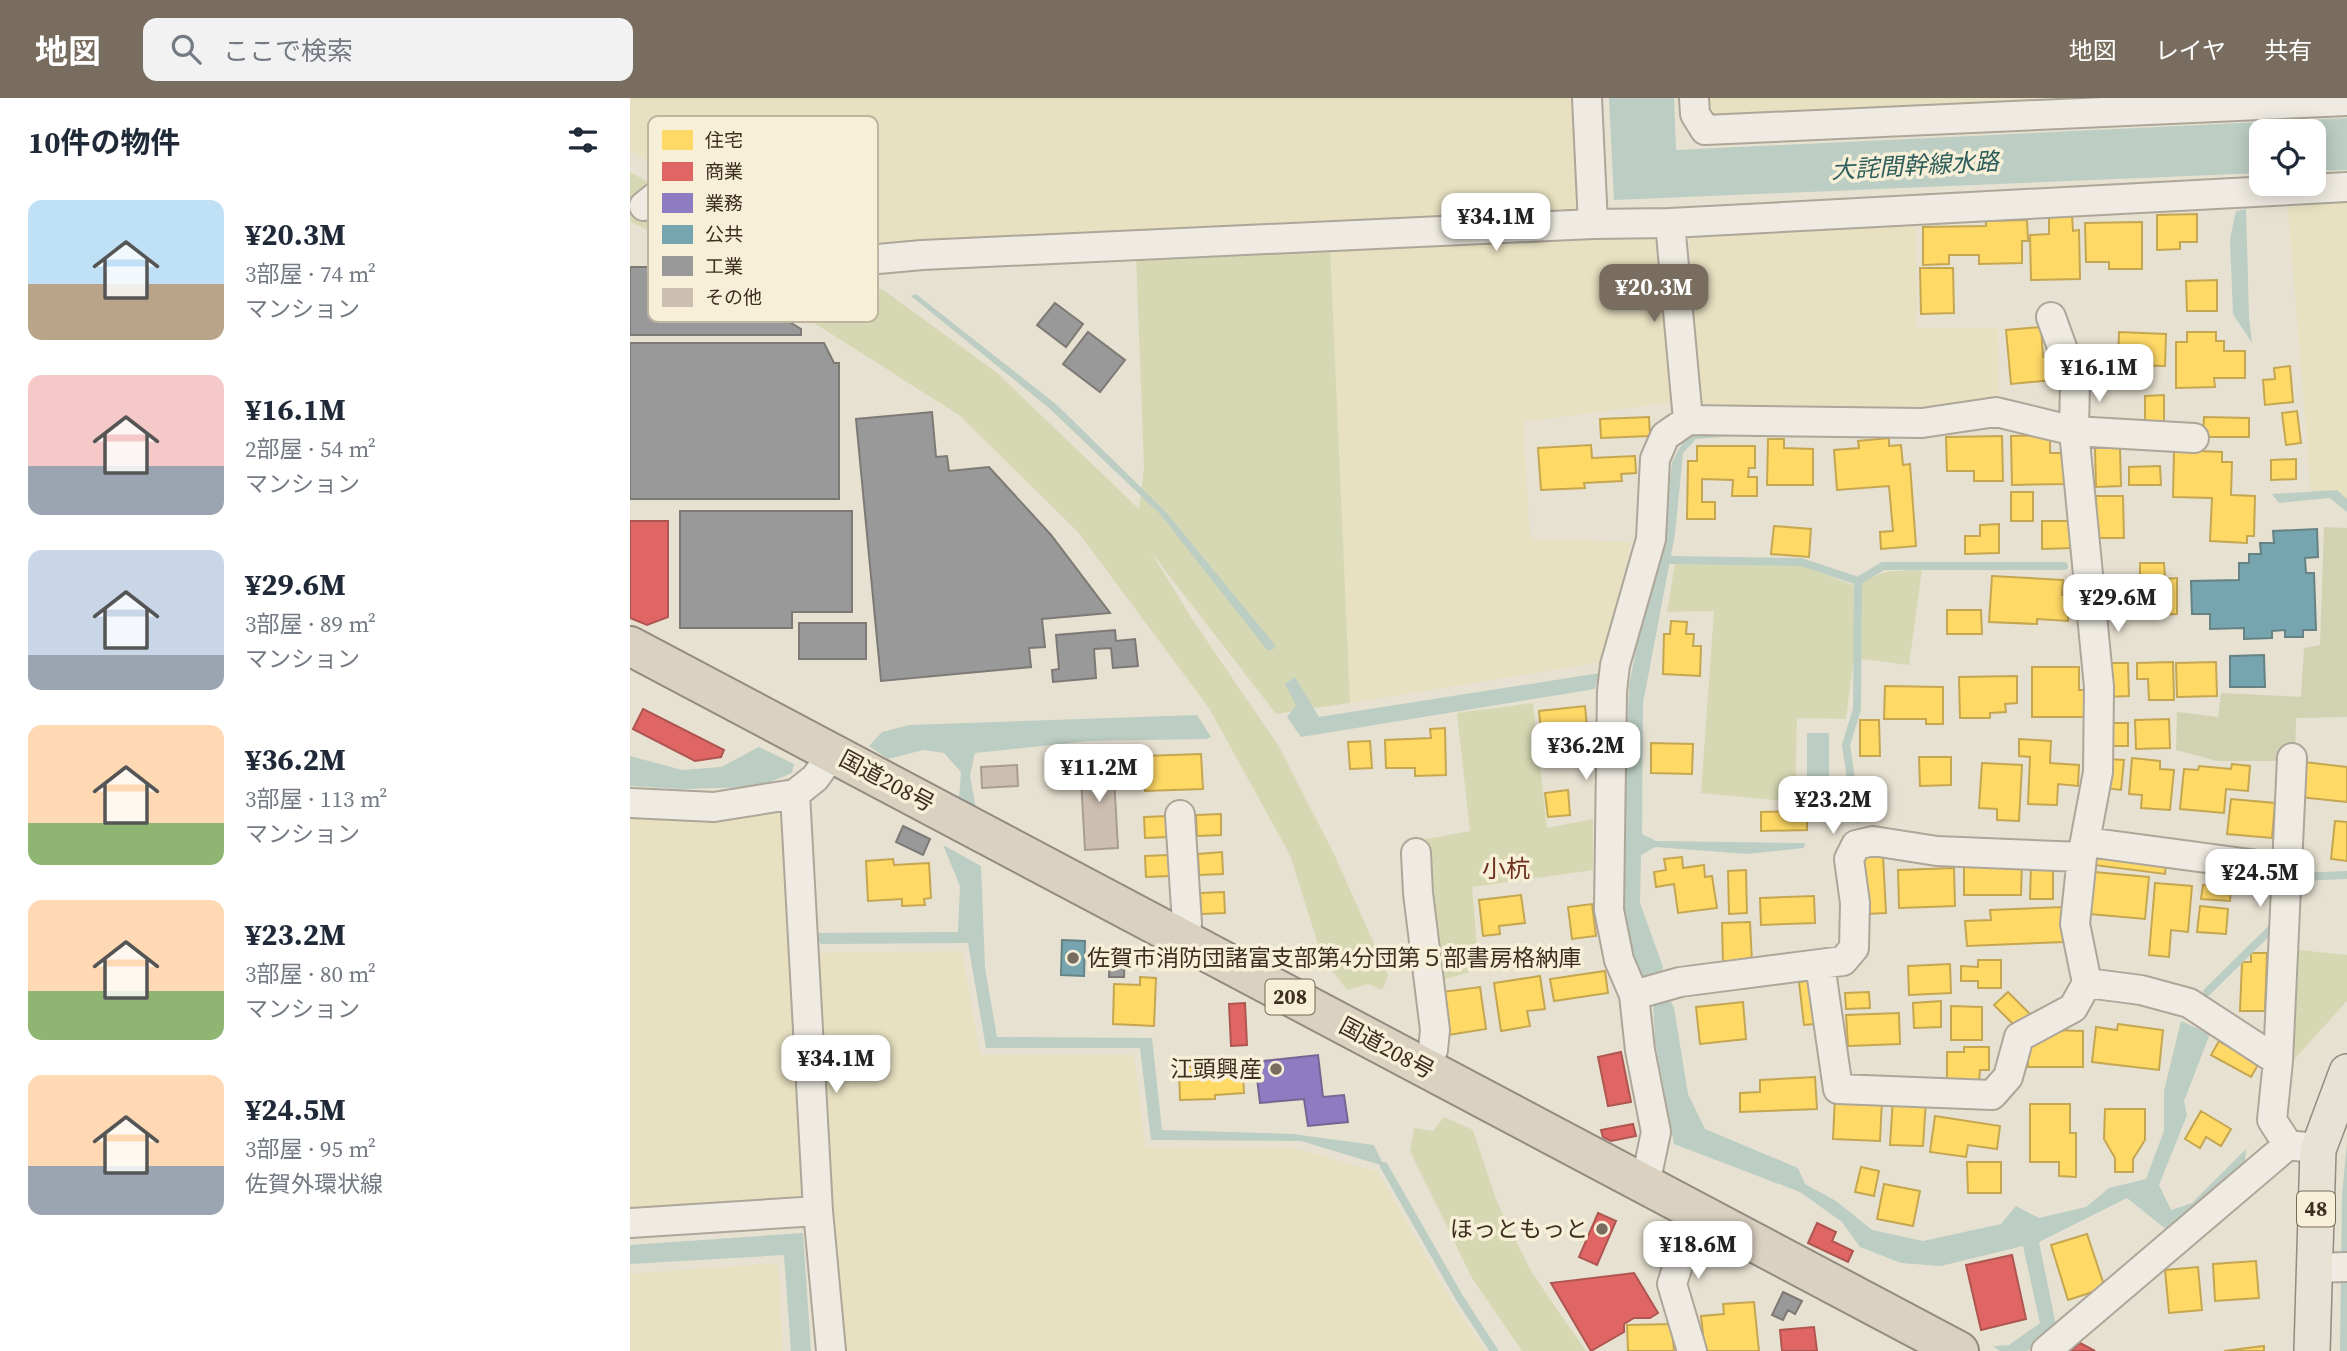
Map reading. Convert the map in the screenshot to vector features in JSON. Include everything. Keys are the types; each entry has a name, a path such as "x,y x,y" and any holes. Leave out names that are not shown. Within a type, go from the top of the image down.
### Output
{"highway":[{"name":"国道208号","path":"630,646 1954,1349"}],"main road":[{"name":"48","path":"2312,1351 2332,1268 2303,1147 2347,1072"}],"street":[{"path":"1587,98 1593,224"},
{"path":"1694,98 1695,114 1705,130 2347,101"},
{"path":"878,258 1593,224 1670,223 2347,187"},
{"path":"644,206 648,203"},
{"path":"1670,223 1688,420"},
{"path":"1820,964 1838,1089 1992,1096 2008,1077 2019,1037 2073,1008 2087,983 2076,924 2084,850 2098,772 2099,687 2074,431 2075,383 2051,317"},
{"path":"1645,1185 1656,1132 1640,1050 1634,995 1619,960 1609,909 1612,691 1615,665 1651,540 1656,459 1665,436 1688,420 1922,424 1996,412 2074,431 2194,438"},
{"path":"630,803 713,807 795,794 815,778 834,752"},
{"path":"2046,1351 2303,1147 2272,1121 2278,1061 2292,758"},
{"path":"795,794 818,1211 831,1351"},
{"path":"1180,815 1187,924 1181,939"},
{"path":"1634,995 1680,982 1843,961 1854,948 1855,903 1849,859 1856,845 1873,841 1937,851 2084,850 2287,869"},
{"path":"1416,853 1418,893 1435,1030 1433,1050 1423,1068"},
{"path":"2087,983 2141,990 2189,1003 2278,1061"},
{"path":"630,1223 818,1211"},
{"path":"1692,1351 1672,1284 1695,1212"}],"shaded area":[{"path":"630,98 1574,98 1580,214 878,245 878,116 648,116 648,160 630,151"},
{"path":"1703,98 2233,98 1713,121"},
{"path":"2347,193 2347,499 2337,490 2311,492 2287,196 2326,196 2326,194"},
{"path":"1916,216 1917,328 1998,328 1999,402 1917,415 1699,414 1689,231"},
{"path":"1654,232 1674,402 1523,422 1530,539 1631,542 1603,662 1350,703 1330,246"},
{"path":"783,806 807,1204 630,1214 630,809"},
{"path":"962,951 980,1055 1134,1055 1145,1147 1294,1148 1378,1172 1453,1304 1485,1351 840,1351 812,953"},
{"path":"778,1263 783,1351 630,1351 630,1274"}],"green space":[{"path":"630,172 648,182 648,231 630,221"},
{"path":"1330,246 1350,703 1276,714 1151,552 1192,619 1278,745 1334,854 1388,975 1382,990 1368,984 1347,990 1322,957 1290,855 1209,708 1078,532 959,415 813,322 878,322 878,289 882,289 996,372 1139,509 1144,467 1136,255"},
{"path":"2324,527 2347,528 2347,717 2296,718 2295,761 2217,761 2176,750 2177,712 2218,717 2221,693 2301,697 2304,648 2320,645"},
{"path":"1675,563 1803,566 1853,585 1885,572 1922,569 1909,665 1854,658 1846,719 1797,718 1795,802 1701,793 1714,611 1667,612"},
{"path":"1533,703 1547,828 1593,819 1593,870 1472,887 1479,969 1440,981 1426,839 1470,831 1457,713"},
{"path":"2291,949 2347,955 2347,1001 2289,1065"},
{"path":"1444,1117 1473,1130 1497,1202 1532,1273 1586,1351 1522,1351 1472,1278 1410,1151 1414,1128 1433,1131"}],"water":[{"name":"大詫間幹線水路","path":"1609,98 1674,98 1676,150 2249,123 2249,174 1614,200"},
{"path":"2347,118 2347,170 2326,171 2326,119"},
{"path":"2246,209 2252,343 2233,314 2230,239 2236,211"},
{"path":"916,294 1057,405 1165,511 1276,646 1267,650 1160,514 1049,408 911,296"},
{"path":"1803,431 1696,439 1683,453 1675,534 1643,703 1642,834 1656,841 1805,843 1804,848 1747,854 1655,847 1641,855 1640,903 1663,967 1662,981 1674,1008 1688,1094 1705,1129 1798,1168 1805,1184 1836,1201 1872,1230 1923,1241 2001,1224 2016,1206 2039,1218 2086,1207 2109,1188 2146,1179 2164,1131 2164,1091 2181,1021 2210,1034 2184,1101 2187,1115 2159,1185 2171,1210 2192,1203 2246,1149 2244,1171 2172,1234 2127,1198 2039,1242 2057,1330 2027,1351 2000,1351 1993,1346 2009,1345 2040,1323 2023,1246 1941,1266 1901,1263 1860,1247 1842,1222 1800,1192 1674,1144 1655,1042 1653,997 1635,968 1624,929 1621,887 1629,686 1662,552 1672,462 1683,442 1695,432"},
{"path":"2337,490 2347,499 2347,512 2330,498 2279,503 2272,494"},
{"path":"1600,673 1595,689 1301,737 1287,717 1296,705 1285,684 1295,677 1319,717"},
{"path":"1197,715 1211,737 1088,741 975,753 970,775 976,810 959,799 961,772 944,753 923,750 888,759 869,746 882,732 910,725"},
{"path":"1807,733 1829,733 1829,791 1807,791"},
{"path":"759,747 794,764 792,773 757,787 681,789 630,786 630,756 682,770 721,767"},
{"path":"943,845 981,866 985,968 997,1037 1152,1038 1162,1130 1293,1134 1374,1145 1384,1166 1301,1141 1151,1140 1140,1048 986,1048 968,943 821,944 813,933 958,932 960,886"},
{"path":"2347,1143 2347,1351 2340,1351 2342,1195"},
{"path":"803,1233 811,1351 791,1351 784,1255 630,1264 630,1245"}],"building: 住宅":[{"path":"2197,214 2197,242 2180,242 2180,249 2157,250 2157,215"},
{"path":"2072,215 2073,231 2079,230 2080,279 2031,280 2030,235 2049,234 2049,216"},
{"path":"2027,220 2028,241 2022,241 2022,263 1979,264 1979,255 1949,255 1949,264 1923,265 1923,227 1986,226 1986,221"},
{"path":"2142,222 2142,269 2109,269 2109,262 2086,262 2085,223"},
{"path":"1920,268 1953,268 1954,313 1921,314"},
{"path":"2217,280 2217,311 2187,311 2186,281"},
{"path":"2041,327 2043,357 2051,356 2054,380 2011,384 2006,330"},
{"path":"2119,332 2166,334 2165,366 2118,365"},
{"path":"2187,332 2216,332 2216,341 2224,341 2224,351 2245,351 2245,378 2214,378 2215,387 2176,388 2176,342 2187,342"},
{"path":"2290,366 2293,402 2265,405 2263,380 2275,379 2274,368"},
{"path":"2164,395 2164,425 2145,426 2145,396"},
{"path":"2297,411 2301,443 2286,445 2282,413"},
{"path":"1649,417 1650,436 1601,438 1600,419"},
{"path":"2204,417 2249,418 2249,437 2203,437"},
{"path":"2050,435 2050,453 2063,453 2064,484 2012,485 2011,436"},
{"path":"2002,436 2003,481 1974,481 1974,471 1947,471 1946,437"},
{"path":"1889,438 1889,446 1901,445 1903,465 1910,464 1916,546 1881,549 1880,532 1893,531 1889,486 1837,490 1834,450 1859,448 1858,441"},
{"path":"1768,439 1784,439 1784,448 1813,449 1813,485 1767,485"},
{"path":"1591,445 1592,458 1635,456 1636,473 1621,474 1622,481 1584,483 1585,488 1541,490 1538,448"},
{"path":"1697,446 1755,446 1755,468 1749,468 1748,477 1757,477 1757,496 1732,496 1733,480 1702,479 1702,502 1715,502 1715,519 1687,519 1688,461 1697,461"},
{"path":"2095,448 2120,448 2121,486 2096,487"},
{"path":"2174,450 2222,452 2222,462 2232,462 2231,495 2255,496 2254,536 2247,536 2247,543 2210,541 2212,498 2173,497"},
{"path":"2296,459 2296,479 2271,480 2271,460"},
{"path":"2160,466 2161,485 2129,485 2129,467"},
{"path":"2011,492 2033,492 2033,521 2011,521"},
{"path":"2096,496 2123,496 2124,538 2097,538"},
{"path":"2042,521 2074,521 2074,548 2042,549"},
{"path":"1999,524 1999,553 1965,554 1965,536 1980,536 1980,525"},
{"path":"1774,526 1811,529 1809,557 1771,554"},
{"path":"2140,563 2164,563 2165,579 2177,578 2177,614 2149,615 2149,602 2126,602 2125,578 2140,578"},
{"path":"1992,576 2063,580 2062,595 2069,595 2068,621 2037,619 2037,624 1989,622"},
{"path":"1947,610 1981,610 1982,634 1947,634"},
{"path":"1671,621 1687,622 1686,634 1694,634 1693,646 1701,646 1700,676 1663,674 1664,634 1670,634"},
{"path":"2173,662 2174,700 2149,700 2148,679 2137,679 2137,663"},
{"path":"2216,662 2217,696 2177,697 2176,663"},
{"path":"2104,663 2128,663 2129,696 2105,697"},
{"path":"2032,667 2079,667 2079,690 2086,690 2086,717 2032,717"},
{"path":"2017,676 2017,703 2005,704 2006,712 1990,713 1990,718 1960,718 1959,677"},
{"path":"1885,686 1943,687 1943,724 1926,724 1926,719 1884,719"},
{"path":"1585,706 1590,757 1544,762 1539,711"},
{"path":"2169,719 2170,748 2136,749 2135,720"},
{"path":"1860,720 1879,720 1880,756 1860,756"},
{"path":"2109,723 2128,723 2128,746 2110,746"},
{"path":"1445,728 1446,775 1415,776 1415,768 1386,768 1385,740 1431,738 1430,729"},
{"path":"2019,739 2051,741 2050,763 2079,765 2078,786 2058,784 2057,805 2028,804 2030,757 2019,756"},
{"path":"1370,741 1372,768 1350,769 1348,742"},
{"path":"1651,743 1693,744 1692,774 1651,773"},
{"path":"1201,754 1203,789 1145,791 1144,756"},
{"path":"1919,757 1951,757 1951,785 1920,786"},
{"path":"2132,758 2160,761 2160,769 2174,770 2170,810 2141,808 2142,795 2129,794"},
{"path":"2108,759 2124,760 2121,790 2105,788"},
{"path":"2304,762 2347,767 2347,802 2300,797"},
{"path":"1982,763 2022,765 2019,821 1997,820 1997,809 1979,808"},
{"path":"2232,764 2250,766 2248,791 2226,789 2224,813 2180,809 2184,769 2198,770 2199,766 2231,769"},
{"path":"1568,790 1570,815 1548,817 1545,793"},
{"path":"2231,799 2275,803 2272,838 2227,834"},
{"path":"1807,811 1807,830 1761,831 1761,812"},
{"path":"1221,814 1221,835 1197,836 1196,815"},
{"path":"1168,816 1169,837 1145,838 1144,817"},
{"path":"2335,821 2347,822 2347,861 2331,859"},
{"path":"1222,852 1223,874 1199,875 1198,854"},
{"path":"2095,853 2166,863 2165,874 2094,865"},
{"path":"1169,855 1170,876 1146,877 1145,856"},
{"path":"1883,855 1886,913 1866,914 1863,856"},
{"path":"1682,857 1683,868 1704,865 1705,877 1712,876 1717,908 1678,913 1674,884 1656,887 1654,872 1666,870 1664,859"},
{"path":"893,859 894,865 929,863 931,898 924,899 925,905 902,906 902,899 868,901 866,861"},
{"path":"1964,862 2022,863 2021,895 1964,895"},
{"path":"2031,866 2053,866 2053,899 2030,899"},
{"path":"1954,868 1955,906 1899,908 1898,870"},
{"path":"1746,870 1747,913 1729,914 1728,871"},
{"path":"2094,872 2149,877 2145,919 2090,914"},
{"path":"2155,883 2192,886 2188,932 2171,930 2169,957 2149,955"},
{"path":"2203,885 2231,888 2230,901 2201,899"},
{"path":"1224,892 1225,913 1201,914 1200,893"},
{"path":"1521,895 1525,923 1499,926 1500,934 1483,936 1479,900"},
{"path":"1814,896 1815,923 1761,925 1760,898"},
{"path":"1592,904 1596,936 1572,939 1568,907"},
{"path":"2200,906 2228,909 2226,934 2197,932"},
{"path":"2064,907 2065,942 1967,946 1965,921 1991,920 1990,910"},
{"path":"1750,922 1752,963 1723,964 1722,923"},
{"path":"2251,953 2267,953 2265,1011 2240,1011 2242,962 2251,962"},
{"path":"1978,960 2001,960 2001,988 1978,988 1978,981 1961,981 1961,966 1978,967"},
{"path":"1950,964 1951,993 1909,995 1908,966"},
{"path":"1605,971 1608,993 1554,1001 1550,979"},
{"path":"1540,976 1545,1009 1527,1011 1530,1026 1501,1031 1494,983"},
{"path":"1140,977 1156,978 1154,1026 1113,1024 1114,984 1140,985"},
{"path":"1819,979 1824,1023 1804,1025 1799,982"},
{"path":"1480,987 1486,1029 1448,1035 1442,992"},
{"path":"1869,992 1870,1008 1846,1009 1845,993"},
{"path":"2008,992 2031,1015 2018,1029 1994,1005"},
{"path":"1941,1001 1941,1027 1914,1028 1913,1003"},
{"path":"1743,1002 1746,1039 1700,1044 1696,1007"},
{"path":"1951,1006 1982,1007 1982,1040 1951,1040"},
{"path":"1899,1013 1900,1044 1848,1046 1846,1015"},
{"path":"2118,1024 2163,1030 2159,1070 2092,1062 2096,1027 2117,1030"},
{"path":"2052,1030 2083,1031 2083,1067 2028,1067 2028,1046"},
{"path":"2219,1041 2259,1063 2251,1077 2211,1055"},
{"path":"1964,1047 1989,1047 1989,1070 1980,1070 1979,1082 1947,1082 1947,1052 1964,1052"},
{"path":"1242,1058 1244,1093 1215,1095 1215,1099 1180,1100 1179,1068 1201,1066 1201,1060"},
{"path":"1815,1077 1817,1109 1740,1112 1740,1093 1760,1092 1760,1080"},
{"path":"1835,1097 1882,1099 1880,1141 1833,1139"},
{"path":"1893,1098 1926,1100 1923,1146 1890,1145"},
{"path":"2030,1104 2070,1104 2070,1133 2076,1133 2076,1177 2059,1176 2059,1162 2030,1162"},
{"path":"2105,1109 2145,1109 2145,1140 2133,1159 2133,1172 2115,1172 2115,1158 2104,1139"},
{"path":"2201,1111 2231,1129 2221,1146 2206,1137 2200,1148 2185,1139"},
{"path":"1935,1116 2000,1126 1997,1149 1968,1145 1966,1157 1930,1152"},
{"path":"1967,1162 2001,1162 2001,1193 1968,1193"},
{"path":"1861,1167 1879,1171 1874,1196 1855,1192"},
{"path":"1884,1184 1920,1191 1913,1226 1877,1219"},
{"path":"2087,1234 2105,1288 2068,1300 2051,1245"},
{"path":"2256,1261 2259,1298 2215,1301 2213,1264"},
{"path":"2198,1267 2202,1310 2169,1313 2165,1270"},
{"path":"1754,1302 1759,1351 1705,1351 1701,1316 1724,1314 1723,1304"},
{"path":"1672,1324 1674,1351 1628,1351 1627,1325"},
{"path":"2264,1346 2264,1351 2224,1351"}],"building: 商業":[{"path":"630,521 668,521 668,617 647,625 630,618"},
{"path":"643,709 724,750 721,757 695,761 633,729"},
{"path":"1245,1003 1247,1045 1231,1046 1229,1004"},
{"path":"1621,1052 1631,1102 1608,1106 1598,1057"},
{"path":"1633,1124 1636,1136 1611,1141 1603,1137 1601,1130"},
{"path":"1598,1213 1616,1221 1597,1265 1579,1257"},
{"path":"1817,1223 1836,1232 1832,1241 1853,1251 1848,1262 1808,1243"},
{"path":"2012,1255 2026,1319 1981,1330 1966,1265"},
{"path":"1634,1273 1658,1313 1650,1318 1634,1318 1624,1324 1624,1332 1591,1351 1551,1283"},
{"path":"1814,1327 1817,1351 1782,1351 1780,1330"},
{"path":"2080,1343 2095,1351 2071,1351"}],"building: 業務":[{"path":"1318,1055 1323,1097 1344,1095 1348,1122 1308,1126 1304,1099 1260,1103 1255,1062"}],"building: 公共":[{"path":"2317,529 2318,557 2305,558 2306,573 2314,573 2316,630 2303,630 2303,637 2285,637 2285,630 2272,631 2272,638 2244,639 2244,628 2210,629 2210,614 2192,614 2191,581 2239,580 2239,563 2249,563 2249,554 2261,554 2260,543 2274,543 2273,531"},
{"path":"2264,655 2265,687 2230,687 2230,656"},
{"name":"佐賀市消防団諸富支部第4分団第５部書房格納庫","path":"1062,940 1085,941 1084,976 1061,975"}],"building: 工業":[{"path":"630,267 648,267 648,322 790,322 801,329 801,335 630,335"},
{"path":"1055,303 1083,324 1066,347 1037,325"},
{"path":"1088,332 1125,360 1100,392 1063,364"},
{"path":"630,343 824,343 834,363 839,363 839,499 630,499"},
{"path":"932,412 936,457 947,456 949,471 989,467 1051,535 1110,613 1042,619 1045,647 1029,648 1031,667 881,681 856,419"},
{"path":"680,511 852,511 852,612 792,612 792,628 680,628"},
{"path":"799,623 866,623 866,659 799,659"},
{"path":"1115,630 1116,641 1135,639 1138,666 1113,668 1111,648 1094,649 1096,678 1053,682 1052,670 1059,669 1056,635"},
{"path":"903,826 930,839 923,855 896,842"},
{"path":"1110,951 1125,951 1124,977 1109,977"},
{"path":"1783,1292 1802,1301 1795,1314 1788,1310 1783,1320 1772,1315"}],"building: その他":[{"path":"1113,759 1118,848 1085,850 1080,761"},
{"path":"1017,765 1018,786 982,788 981,767"}],"waterway":[{"path":"1670,560 1801,562 1858,581 1883,566 2064,566"},
{"path":"1857,819 1846,745 1857,709 1858,581"},
{"path":"2296,877 2347,875"},
{"path":"2207,992 2273,927 2273,922"},
{"path":"1384,1166 1459,1297 1494,1351"}],"place":[{"name":"佐賀市消防団諸富支部第4分団第５部書房格納庫","path":"1073,958"},
{"name":"江頭興産","path":"1276,1069"},
{"name":"ほっともっと","path":"1602,1229"}],"district":[{"name":"小杭","path":"1506,869"}]}
